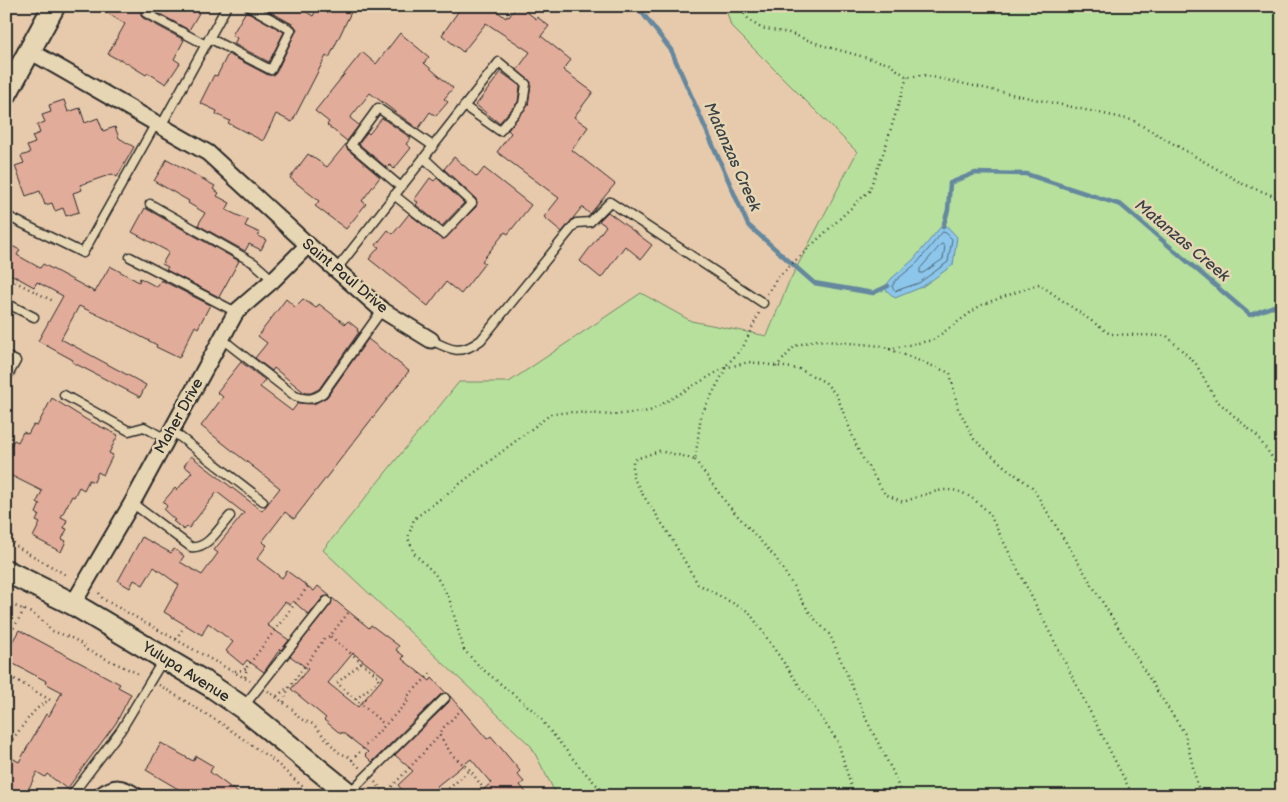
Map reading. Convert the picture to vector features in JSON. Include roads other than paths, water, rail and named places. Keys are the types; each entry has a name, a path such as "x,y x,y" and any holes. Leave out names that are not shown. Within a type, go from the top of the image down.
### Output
{"street":[{"path":"6,94 54,6"},
{"name":"Saint Paul Drive","path":"30,52 208,153 382,310 432,340"},
{"name":"Maher Drive","path":"73,604 132,503 236,312 273,280 308,245"},
{"name":"Yulupa Avenue","path":"6,571 73,604 211,686 243,708 350,794"},
{"path":"100,796 112,789 125,788 136,796"}],"lane":[{"path":"11,218 83,253 208,42 227,6"},
{"path":"146,13 271,70 291,30 248,6"},
{"path":"336,270 394,195 424,158 464,106 499,62 526,84 523,104 500,131 464,106"},
{"path":"401,187 351,144 378,108 433,146"},
{"path":"394,195 443,234 472,203 424,158"},
{"name":"Saint Paul Drive","path":"432,340 444,347 460,351 481,340 576,223 590,222 610,202 763,302"},
{"path":"150,204 254,263 273,280"},
{"path":"130,257 236,312"},
{"path":"6,303 34,316"},
{"path":"222,339 295,396 304,400 310,399 323,393 382,310"},
{"path":"6,356 16,361 6,379"},
{"path":"64,395 129,430 144,427 168,434 263,501"},
{"path":"132,503 191,547 198,548 205,545 230,516"},
{"path":"243,708 327,601"},
{"path":"71,796 121,730 164,658"},
{"path":"350,794 445,698"}],"water":[{"path":"944,223 957,237 953,265 922,287 895,298 884,288 892,278 913,260"}],"waterway":[{"name":"Matanzas Creek","path":"637,6 671,50 748,225 814,283 873,293 888,286"},
{"name":"Matanzas Creek","path":"943,227 948,210 950,183 975,173 1026,174 1121,205 1250,315 1282,303"}]}
